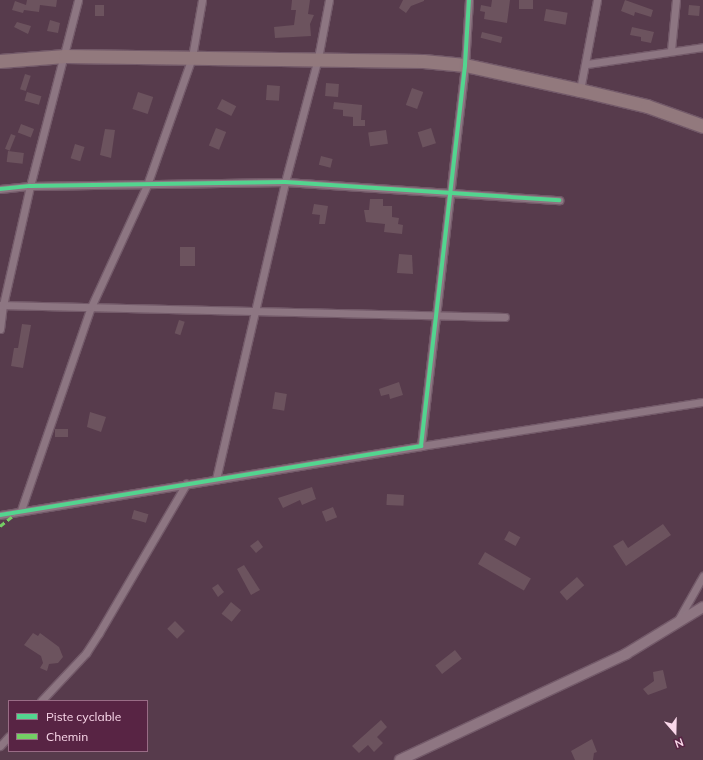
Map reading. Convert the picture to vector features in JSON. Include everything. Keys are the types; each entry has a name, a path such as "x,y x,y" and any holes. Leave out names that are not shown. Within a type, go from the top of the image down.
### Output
{"highway":[{"path":"0,61 65,56 192,56 318,58 465,65 647,106 703,126"}],"street":[{"path":"0,330 2,305 30,186 65,56 78,0"},
{"path":"21,510 90,306 147,185 192,56 202,0"},
{"path":"216,479 257,311 285,182 318,58 329,0"},
{"path":"421,446 448,193 465,65 469,0"},
{"path":"580,90 587,64 598,0"},
{"path":"671,50 676,0"},
{"path":"587,64 671,50 703,47"},
{"path":"0,189 30,186 285,182 559,200"},
{"path":"2,305 506,317"},
{"path":"0,515 21,510 703,402"},
{"path":"42,700 86,653 186,484"},
{"path":"676,624 703,576"},
{"path":"400,760 626,654 703,607"},
{"path":"0,746 8,737"}],"building":[{"path":"27,0 57,0 56,7 40,5 39,12 24,10 23,13 12,10 15,1 26,5"},
{"path":"292,0 310,0 308,14 314,15 310,24 311,36 275,38 274,27 294,25 296,10 291,10"},
{"path":"403,0 424,1 411,6 406,13 399,8"},
{"path":"492,0 510,0 507,23 484,19 485,12 480,11 481,5 491,7"},
{"path":"519,0 533,0 533,9 519,9"},
{"path":"625,0 653,10 651,17 635,12 634,16 621,11"},
{"path":"95,5 104,5 104,16 95,16"},
{"path":"689,5 700,6 699,16 688,15"},
{"path":"546,9 568,13 566,25 544,21"},
{"path":"50,20 60,23 58,33 47,31"},
{"path":"17,22 31,26 28,34 14,27"},
{"path":"632,27 654,32 651,43 641,41 641,37 630,35"},
{"path":"482,32 502,37 501,43 481,38"},
{"path":"25,74 31,76 26,91 20,89"},
{"path":"326,83 339,84 338,97 325,96"},
{"path":"267,85 280,86 279,101 266,100"},
{"path":"412,88 423,92 417,109 406,105"},
{"path":"27,92 41,96 39,105 25,101"},
{"path":"138,92 153,97 148,114 132,109"},
{"path":"222,99 236,106 231,116 217,109"},
{"path":"334,102 362,105 361,120 365,120 365,126 353,126 353,117 343,116 343,110 333,109"},
{"path":"21,124 34,129 31,137 18,132"},
{"path":"216,128 226,132 219,150 209,146"},
{"path":"431,128 436,143 423,148 418,132"},
{"path":"105,129 115,130 111,158 100,155"},
{"path":"386,130 388,144 370,146 368,133"},
{"path":"11,134 16,136 10,151 5,149"},
{"path":"75,144 85,147 80,161 71,158"},
{"path":"8,151 24,153 23,164 7,162"},
{"path":"321,156 333,159 330,168 319,165"},
{"path":"370,199 383,199 383,206 392,206 392,217 399,218 398,224 403,225 402,234 384,232 385,224 366,222 364,210 369,210"},
{"path":"314,204 328,206 325,224 319,224 320,215 312,214"},
{"path":"180,247 195,247 195,266 180,266"},
{"path":"399,254 412,255 413,274 397,273"},
{"path":"179,320 185,322 180,335 175,333"},
{"path":"22,324 31,325 23,368 11,366 14,348 18,348"},
{"path":"399,382 403,395 390,399 389,394 381,396 379,389"},
{"path":"275,392 287,394 284,411 272,409"},
{"path":"90,412 106,417 101,432 87,427"},
{"path":"55,429 68,429 68,437 55,437"},
{"path":"312,487 316,499 302,505 300,500 283,508 278,498"},
{"path":"387,494 404,495 403,506 386,505"},
{"path":"333,507 337,517 326,522 322,511"},
{"path":"134,510 148,514 146,523 132,519"},
{"path":"663,524 671,535 626,566 613,546 623,540 628,548"},
{"path":"509,531 520,537 516,546 504,540"},
{"path":"258,540 263,547 256,553 250,546"},
{"path":"485,552 531,578 524,591 478,564"},
{"path":"244,565 260,590 251,595 237,569"},
{"path":"577,577 584,585 567,600 560,592"},
{"path":"218,584 224,592 218,597 212,588"},
{"path":"231,602 241,610 232,622 222,614"},
{"path":"175,621 185,631 177,639 167,629"},
{"path":"33,633 38,636 40,633 59,647 63,657 58,663 49,664 47,671 40,668 43,663 41,656 24,645"},
{"path":"455,650 462,659 442,674 435,665"},
{"path":"663,670 667,688 648,695 643,689 654,681 653,672"},
{"path":"381,720 387,727 377,737 383,743 374,752 368,745 359,753 352,746"},
{"path":"592,739 597,752 594,753 593,760 575,760 571,751"}],"marked path":[{"path":"0,526 14,515"}],"cycle path":[{"path":"0,515 421,446 465,65 469,0"},
{"path":"0,189 30,186 285,182 559,200"}]}
